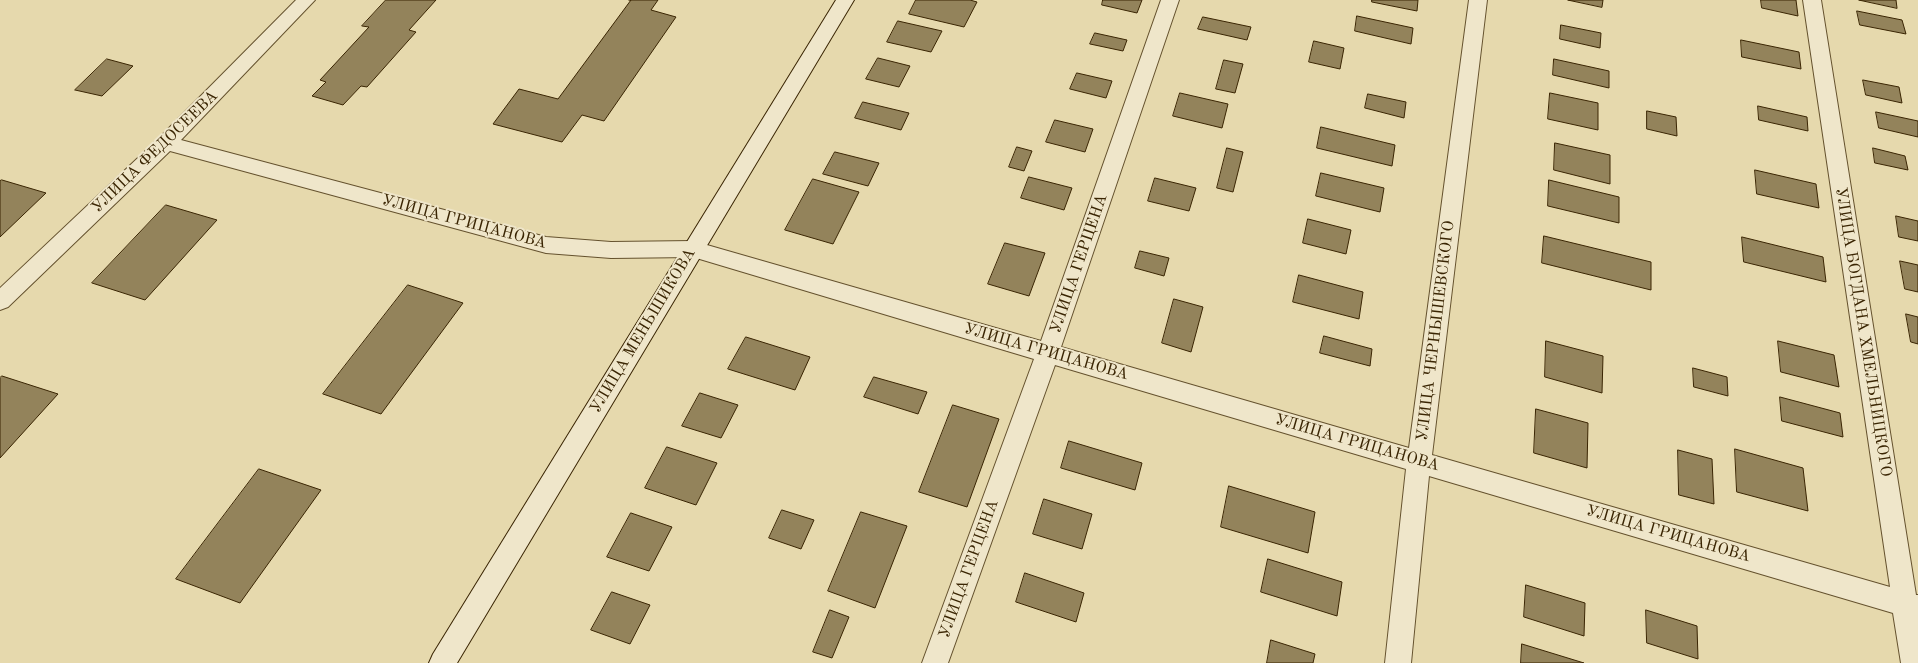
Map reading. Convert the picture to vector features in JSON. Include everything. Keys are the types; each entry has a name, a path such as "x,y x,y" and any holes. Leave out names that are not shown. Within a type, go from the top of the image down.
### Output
{"street":[{"name":"УЛИЦА ФЕДОСЕЕВА","path":"0,301 166,143 306,0"},
{"name":"УЛИЦА МЕНЬШИКОВА","path":"442,663 845,0"},
{"name":"УЛИЦА ГЕРЦЕНА","path":"936,663 1048,352 1170,0"},
{"name":"УЛИЦА ЧЕРНЫШЕВСКОГО","path":"1398,663 1419,461 1478,0"},
{"name":"УЛИЦА БОГДАНА ХМЕЛЬНИЦКОГО","path":"1812,0 1911,606 1914,663"},
{"name":"УЛИЦА ГРИЦАНОВА","path":"166,143 546,245 611,250 693,249 1911,606"}],"building":[{"path":"386,0 436,0 409,30 416,32 367,87 361,86 343,105 312,96 326,82 320,80 369,27 362,26"},
{"path":"631,0 658,0 651,10 676,17 604,121 582,115 562,142 493,124 519,89 558,99"},
{"path":"916,0 970,0 977,2 964,27 909,14"},
{"path":"1103,0 1142,0 1137,13 1102,5"},
{"path":"1372,0 1418,0 1417,11 1372,2"},
{"path":"1568,0 1603,0 1602,7"},
{"path":"1761,0 1796,0 1798,16 1762,8"},
{"path":"1859,0 1896,0 1897,8"},
{"path":"1857,11 1902,20 1906,34 1860,25"},
{"path":"1357,16 1413,28 1411,44 1355,31"},
{"path":"1203,17 1251,27 1247,40 1198,29"},
{"path":"898,21 942,31 931,52 887,42"},
{"path":"1561,25 1601,33 1600,48 1560,39"},
{"path":"1095,33 1127,40 1123,51 1090,44"},
{"path":"1741,40 1799,52 1801,69 1742,57"},
{"path":"1314,41 1344,48 1340,69 1309,62"},
{"path":"878,58 910,66 899,87 866,79"},
{"path":"107,59 133,66 102,96 75,90"},
{"path":"1554,59 1609,71 1609,88 1553,75"},
{"path":"1224,60 1243,64 1235,93 1216,89"},
{"path":"1077,73 1112,81 1106,98 1070,89"},
{"path":"1863,80 1899,87 1902,103 1866,95"},
{"path":"1180,93 1228,104 1222,128 1173,116"},
{"path":"1550,93 1598,103 1598,130 1548,119"},
{"path":"1368,94 1406,102 1404,118 1365,108"},
{"path":"863,102 909,113 901,130 855,118"},
{"path":"1758,106 1807,117 1808,131 1759,120"},
{"path":"1647,111 1676,117 1677,136 1647,129"},
{"path":"1876,112 1918,121 1918,137 1879,128"},
{"path":"1055,120 1093,129 1085,152 1046,142"},
{"path":"1321,127 1395,145 1392,166 1317,148"},
{"path":"1555,143 1610,155 1610,184 1554,170"},
{"path":"1017,147 1032,151 1024,171 1009,167"},
{"path":"1227,148 1243,152 1233,192 1217,188"},
{"path":"1873,148 1905,156 1908,170 1875,163"},
{"path":"835,152 879,163 868,186 823,174"},
{"path":"1755,170 1816,184 1819,208 1757,194"},
{"path":"1321,173 1384,188 1380,212 1316,196"},
{"path":"1029,177 1072,188 1064,210 1021,198"},
{"path":"1155,178 1196,188 1189,211 1148,201"},
{"path":"813,179 859,192 833,244 785,230"},
{"path":"2,180 46,193 0,237 0,181"},
{"path":"1549,180 1619,197 1619,223 1548,206"},
{"path":"166,205 217,220 145,300 92,283"},
{"path":"1896,216 1918,221 1918,241 1899,237"},
{"path":"1308,219 1351,230 1346,254 1303,243"},
{"path":"1544,236 1651,262 1651,290 1542,263"},
{"path":"1742,237 1823,257 1826,282 1744,262"},
{"path":"1005,243 1045,253 1029,296 988,284"},
{"path":"1140,251 1169,258 1164,276 1135,268"},
{"path":"1900,261 1918,265 1918,292 1905,289"},
{"path":"1299,275 1363,292 1359,319 1293,302"},
{"path":"408,285 463,303 381,414 323,394"},
{"path":"1174,299 1203,307 1191,352 1162,343"},
{"path":"1906,314 1918,317 1918,344 1911,342"},
{"path":"1324,336 1372,349 1370,366 1320,353"},
{"path":"746,337 810,357 795,390 728,369"},
{"path":"1546,341 1603,356 1602,393 1545,377"},
{"path":"1778,341 1834,355 1839,387 1781,372"},
{"path":"1693,368 1727,377 1728,396 1694,387"},
{"path":"2,376 58,394 0,458 0,378"},
{"path":"874,377 927,392 918,414 864,397"},
{"path":"700,393 738,405 721,438 682,426"},
{"path":"1780,397 1840,413 1843,437 1782,421"},
{"path":"953,405 999,419 967,507 919,492"},
{"path":"1536,409 1588,423 1587,468 1534,453"},
{"path":"1069,441 1142,463 1135,490 1061,468"},
{"path":"667,447 717,463 696,505 645,488"},
{"path":"1735,449 1803,468 1808,511 1737,492"},
{"path":"1678,450 1712,459 1714,504 1679,495"},
{"path":"259,469 321,490 240,603 176,579"},
{"path":"1229,486 1315,512 1308,553 1221,527"},
{"path":"1044,499 1092,514 1082,549 1033,534"},
{"path":"782,510 814,520 801,549 769,538"},
{"path":"861,512 907,526 875,608 828,591"},
{"path":"631,513 672,527 649,571 607,557"},
{"path":"1268,559 1342,582 1337,616 1261,592"},
{"path":"1025,573 1084,593 1076,622 1016,602"},
{"path":"1526,585 1585,603 1584,636 1524,617"},
{"path":"612,592 650,605 630,644 591,630"},
{"path":"830,610 849,617 832,658 813,652"},
{"path":"1646,610 1697,626 1698,659 1647,643"},
{"path":"1271,640 1315,654 1313,663 1267,663"},
{"path":"1522,644 1584,663 1521,663"}]}
